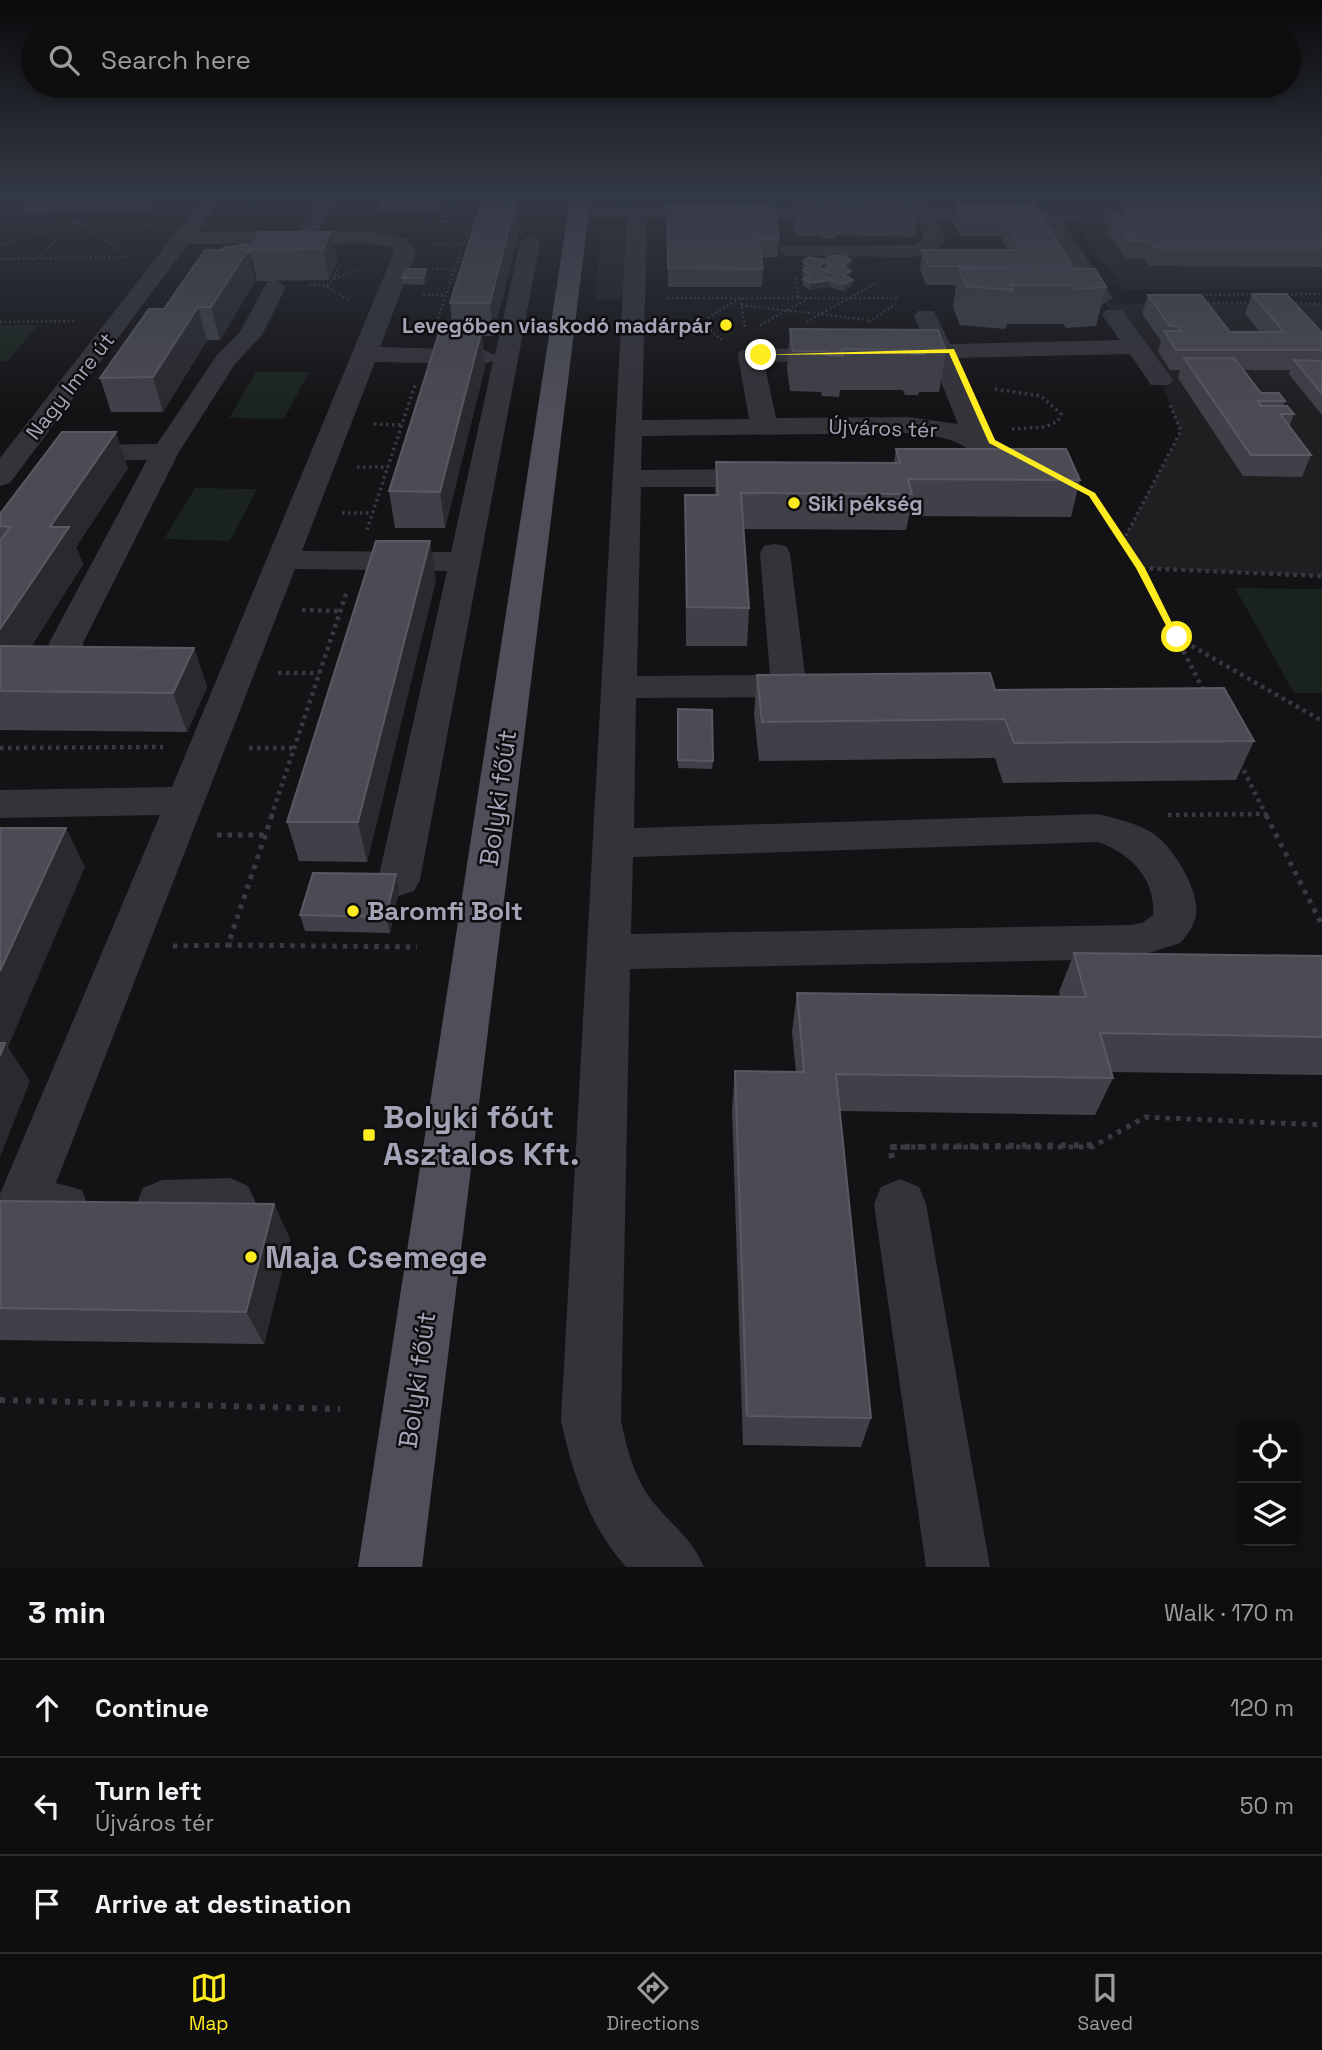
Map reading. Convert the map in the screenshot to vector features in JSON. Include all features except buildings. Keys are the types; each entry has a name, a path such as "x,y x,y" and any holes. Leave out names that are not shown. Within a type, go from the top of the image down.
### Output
{"main road":[{"name":"Bolyki főút","path":"390,1567 571,267"}],"street":[{"name":"Nagy Imre út","path":"0,477 162,267"},
{"path":"230,1203 20,1209 399,267"},
{"path":"399,880 525,267"},
{"path":"635,267 590,1421 609,1492 641,1540 672,1567"},
{"path":"1092,267 1105,303 1160,380"},
{"path":"119,678 95,679 72,674 65,661 66,643 165,452 226,360 250,335 275,287"},
{"path":"928,321 947,351 978,439"},
{"path":"764,426 750,355 1137,347"},
{"path":"365,354 507,357"},
{"name":"Újváros tér","path":"628,428 908,425 951,430 978,439 995,459 978,472 937,477"},
{"path":"18,454 165,452"},
{"path":"626,478 791,478"},
{"path":"775,553 789,686"},
{"path":"283,559 466,562"},
{"path":"617,687 847,685"},
{"path":"0,804 185,801"},
{"path":"607,951 1130,942 1150,940 1165,932 1175,919 1176,904 1156,861 1143,847 1116,833 1098,828 611,843"},
{"path":"900,1205 958,1567"}],"path":[{"path":"275,287 276,284 330,285 339,267"},
{"path":"228,945 456,267"},
{"path":"800,326 880,281"},
{"path":"1105,303 1322,294"},
{"path":"656,298 740,298 709,317 708,325 715,335 729,344"},
{"path":"756,328 808,298"},
{"path":"1200,303 1268,303"},
{"path":"1281,303 1322,304"},
{"path":"741,305 821,314 928,321"},
{"path":"0,322 121,321"},
{"path":"656,325 708,325"},
{"path":"947,351 968,390 1027,391 1045,397 1057,405 1061,414 1058,421 1045,427 1008,429"},
{"path":"1123,541 1181,431 1160,380"},
{"path":"1069,483 1092,494 1123,541 1177,637 1206,696"},
{"path":"1140,568 1322,576"},
{"path":"1177,637 1322,722"},
{"path":"0,748 294,748"},
{"path":"1236,755 1322,925"},
{"path":"126,946 417,947"},
{"path":"900,1205 890,1147 1092,1147 1145,1117 1322,1125"},
{"path":"0,1400 340,1409"}],"shaded area":[{"path":"598,267 635,267 634,300 595,299"},
{"path":"1107,267 1322,267 1322,288 1124,290"},
{"path":"1105,303 1322,304 1322,576 1140,568 1123,541 1181,431 1160,380"},
{"path":"0,325 38,325 8,361 0,361"},
{"path":"256,372 309,372 284,419 229,418"},
{"path":"195,488 257,489 230,541 164,539"},
{"path":"1235,588 1322,589 1322,693 1294,693"}],"place":[{"name":"Levegőben viaskodó madárpár","path":"726,325"},
{"name":"Siki pékség","path":"794,503"},
{"name":"Baromfi Bolt","path":"353,911"},
{"name":"Bolyki főút Asztalos Kft.","path":"369,1135"},
{"name":"Maja Csemege","path":"251,1257"}],"route":[{"path":"761,355 951,351 992,441 1092,494 1140,568 1177,637"}]}
